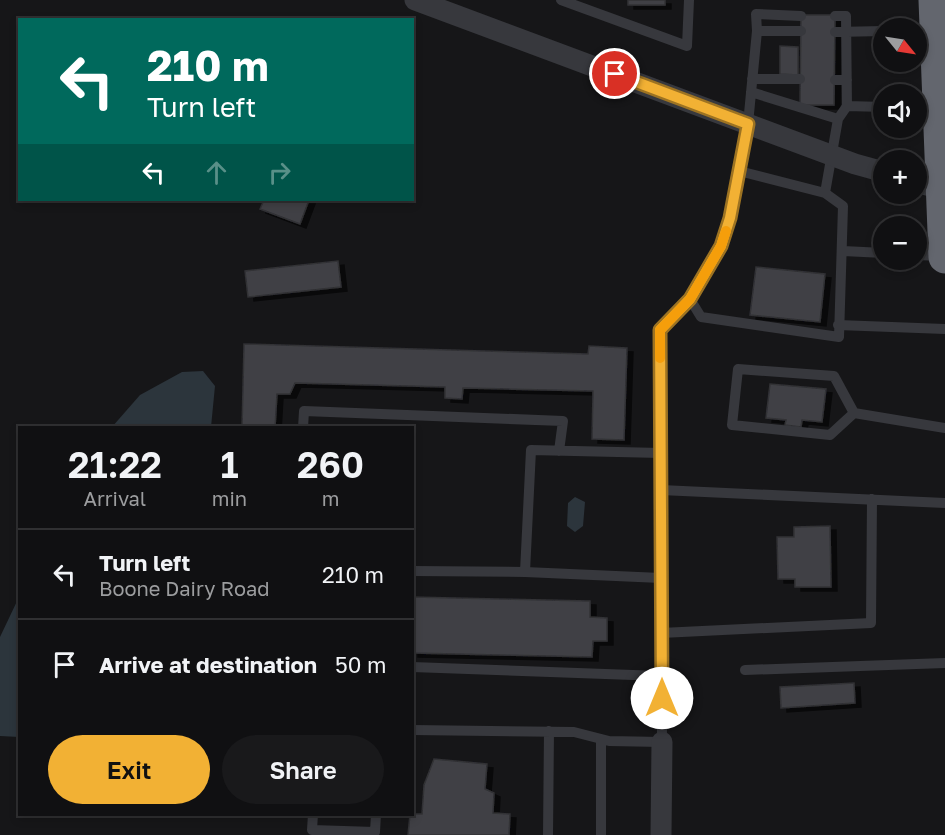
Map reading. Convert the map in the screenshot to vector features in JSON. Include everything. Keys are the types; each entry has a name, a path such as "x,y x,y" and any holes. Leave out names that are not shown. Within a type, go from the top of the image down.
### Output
{"highway":[{"path":"933,20 928,109 930,186 945,257"}],"street":[{"path":"415,0 831,155 873,168"},
{"path":"661,835 662,742"}],"lane":[{"path":"561,0 687,46 689,0"},
{"path":"414,730 574,732 609,741 662,742 660,330 690,299 721,246 730,218 748,124 757,32 756,14 801,16"},
{"path":"825,193 838,119 847,106 847,80 840,31 846,16 835,16"},
{"path":"840,31 873,30"},
{"path":"757,32 801,31"},
{"path":"752,79 800,79"},
{"path":"834,80 847,80"},
{"path":"751,92 838,119"},
{"path":"847,106 873,107"},
{"path":"690,299 701,317 839,337 843,206 825,193 739,171"},
{"path":"843,251 873,252"},
{"path":"927,256 945,257"},
{"path":"838,325 945,329"},
{"path":"738,369 834,376 854,413 830,435 732,425 738,369"},
{"path":"303,426 304,411 563,421 559,450"},
{"path":"854,413 945,428"},
{"path":"525,572 531,450 660,453"},
{"path":"661,490 945,503"},
{"path":"661,633 871,623 872,499"},
{"path":"414,571 525,572 661,578"},
{"path":"745,670 945,663"},
{"path":"414,667 661,676"},
{"path":"548,835 549,731"},
{"path":"601,739 601,835"},
{"path":"313,816 312,830 375,832 376,816"}],"shaded area":[{"path":"203,371 215,386 211,426 113,426 140,395 182,372"},
{"path":"575,497 585,502 583,526 575,532 567,526 568,503"},
{"path":"18,599 18,737 0,736 0,637"}],"building":[{"path":"628,0 665,0 665,5 628,5"},
{"path":"801,15 835,15 834,105 800,105"},
{"path":"780,46 798,47 798,75 780,74"},
{"path":"264,201 309,201 300,224 260,209"},
{"path":"338,261 341,287 248,297 245,271"},
{"path":"756,267 825,274 820,322 750,315"},
{"path":"244,344 588,354 589,346 627,348 624,440 592,439 593,391 463,388 462,399 445,398 445,387 295,383 290,394 277,394 275,426 242,426"},
{"path":"770,384 826,389 822,422 802,420 801,427 785,425 786,420 766,418"},
{"path":"830,526 831,587 795,587 795,579 778,579 777,537 794,537 794,527"},
{"path":"414,597 590,601 590,617 607,618 607,641 593,641 592,657 414,653"},
{"path":"854,683 855,703 781,708 780,687"},
{"path":"434,759 487,764 485,789 494,793 493,813 510,814 509,835 408,835 410,816 422,814 424,785"}],"slow traffic":[{"path":"660,358 660,330 690,299 721,246 726,231"}],"route":[{"path":"615,74 748,124 730,218 721,246 690,299 660,330 662,698"}]}
